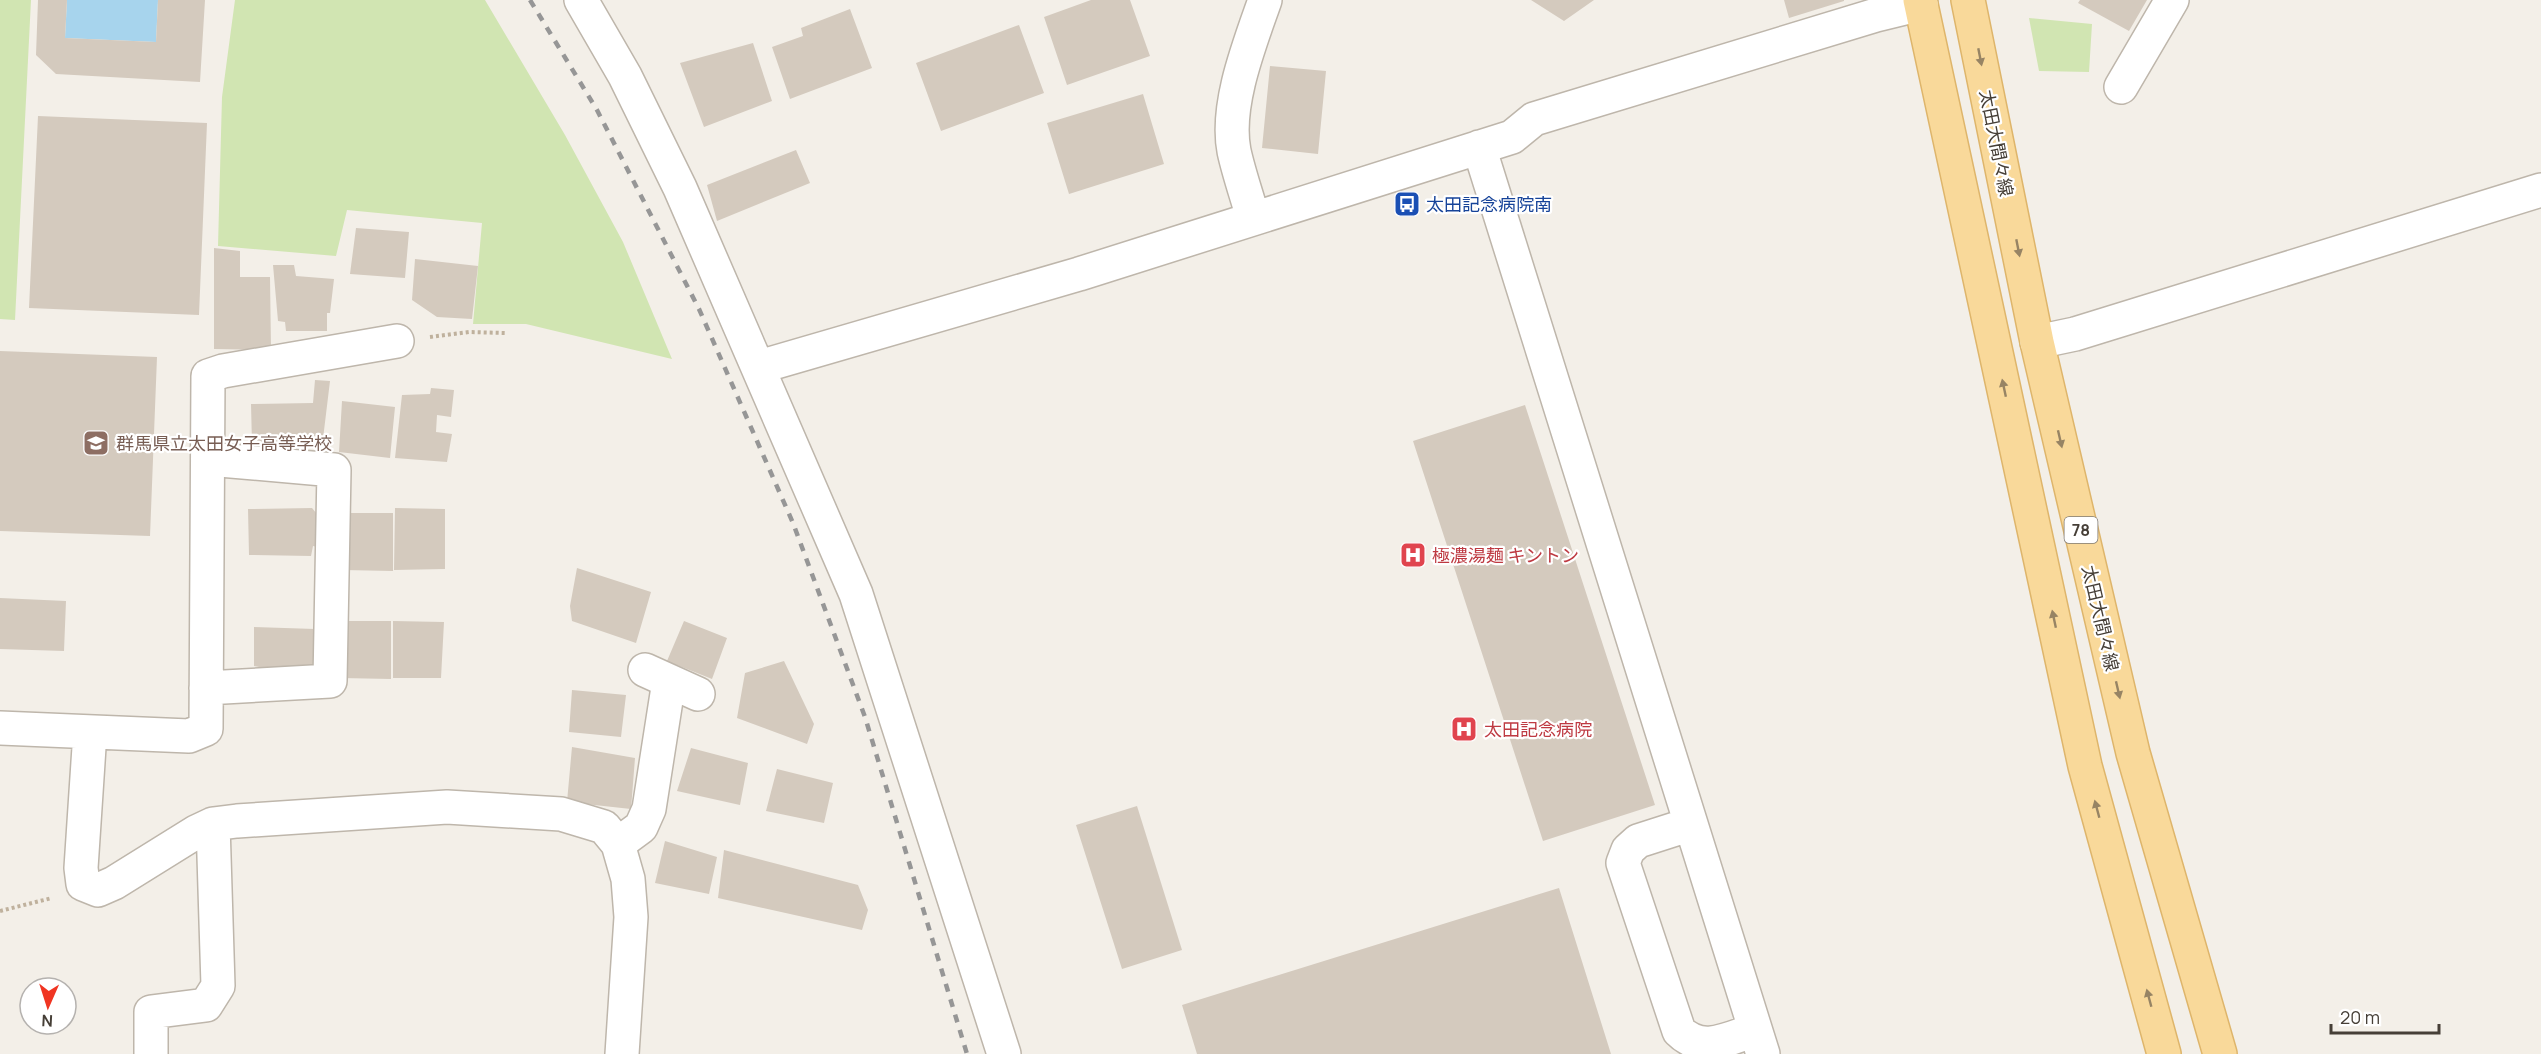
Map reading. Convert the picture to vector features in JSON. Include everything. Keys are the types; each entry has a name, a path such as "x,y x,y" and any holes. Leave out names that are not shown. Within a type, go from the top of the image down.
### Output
{"main road":[{"name":"太田大間々線","path":"1968,0 2037,342 2133,753 2220,1054"},
{"name":"78","path":"1920,2 2085,766 2164,1054"}],"street":[{"path":"581,0 625,76 680,188 856,594 1004,1054"},
{"path":"1253,218 1234,150 1233,109 1265,0"},
{"path":"2121,87 2132,64 2172,0"},
{"path":"759,367 1079,274 1512,137 1534,120 1920,2"},
{"path":"1479,147 1691,824 1759,1042 1704,1046 1688,1041 1679,1031 1623,863 1628,850 1638,841 1691,824"},
{"path":"2037,342 2097,327 2541,190"},
{"path":"0,728 189,736 206,729 208,376 223,370 397,341"},
{"path":"206,688 330,681 334,470 208,459"},
{"path":"618,844 641,827 649,809 657,676 698,694"},
{"path":"90,732 81,868 83,884 98,890 114,884 196,832 213,824 447,807 561,814 604,827 618,844 628,879 631,916 622,1054"},
{"path":"151,1054 151,1012 206,1005 218,986 213,824"}],"path":[{"path":"397,341 469,332 506,333"},
{"path":"0,911 67,895 86,886"}],"green space":[{"path":"0,0 31,0 15,320 0,319"},
{"path":"235,0 485,0 565,135 623,242 672,359 526,324 473,324 482,223 347,210 336,256 218,246 222,97"},
{"path":"2029,18 2092,24 2089,72 2039,71"}],"water":[{"path":"67,0 158,0 156,42 65,38"}],"building":[{"path":"38,0 67,0 65,38 156,42 158,0 205,0 200,82 56,74 36,55"},
{"path":"1091,0 1130,0 1150,56 1067,85 1044,17"},
{"path":"1531,0 1594,0 1564,21"},
{"path":"1784,0 1844,0 1844,1 1789,18"},
{"path":"2080,0 2147,0 2129,31 2078,3"},
{"path":"850,9 872,68 790,99 772,47 803,36 801,28"},
{"path":"1019,25 1044,93 941,131 916,63"},
{"path":"753,43 772,101 704,127 680,63"},
{"path":"1270,66 1326,71 1318,154 1262,148"},
{"path":"1143,94 1164,164 1069,194 1047,123"},
{"path":"38,116 207,123 199,315 29,308"},
{"path":"796,150 810,183 717,221 707,185"},
{"path":"356,228 409,232 405,278 350,274"},
{"path":"214,248 240,251 240,277 270,277 271,350 214,349"},
{"path":"415,259 478,266 472,319 437,317 412,300"},
{"path":"273,265 294,265 296,276 334,279 330,313 327,313 327,331 286,331 285,322 278,321"},
{"path":"0,351 157,357 150,536 0,531"},
{"path":"315,380 330,381 322,447 283,448 282,444 252,444 251,404 313,403"},
{"path":"431,388 454,390 451,417 437,415 436,432 452,434 447,462 395,458 402,395 430,394"},
{"path":"342,401 395,407 390,458 339,452"},
{"path":"1525,405 1655,805 1543,841 1413,441"},
{"path":"312,508 317,514 318,547 313,546 311,556 249,555 248,509"},
{"path":"395,508 445,509 445,569 394,570"},
{"path":"349,513 393,513 393,571 343,570"},
{"path":"577,568 651,592 636,643 572,621 570,606"},
{"path":"0,598 66,601 64,651 0,649"},
{"path":"342,621 391,621 391,679 341,678"},
{"path":"393,621 444,622 441,678 393,678"},
{"path":"684,621 727,638 712,679 667,661"},
{"path":"254,627 315,629 314,679 259,678 259,667 254,666"},
{"path":"784,661 814,724 807,744 737,718 745,673"},
{"path":"572,690 626,695 621,737 569,732"},
{"path":"572,747 635,758 631,809 567,802"},
{"path":"691,748 748,763 740,805 677,791"},
{"path":"777,769 833,783 824,823 766,811"},
{"path":"1137,806 1182,950 1122,969 1076,825"},
{"path":"665,841 717,857 709,894 655,883"},
{"path":"724,850 858,885 868,910 862,930 718,898"},
{"path":"1559,888 1611,1054 1197,1054 1182,1005"}],"railway":[{"path":"530,0 597,110 699,309 793,523 865,717 967,1054"}],"place":[{"name":"太田記念病院南","path":"1407,204"},
{"name":"群馬県立太田女子高等学校","path":"96,443"},
{"name":"極濃湯麺 キントン","path":"1413,555"},
{"name":"太田記念病院","path":"1464,729"}]}
